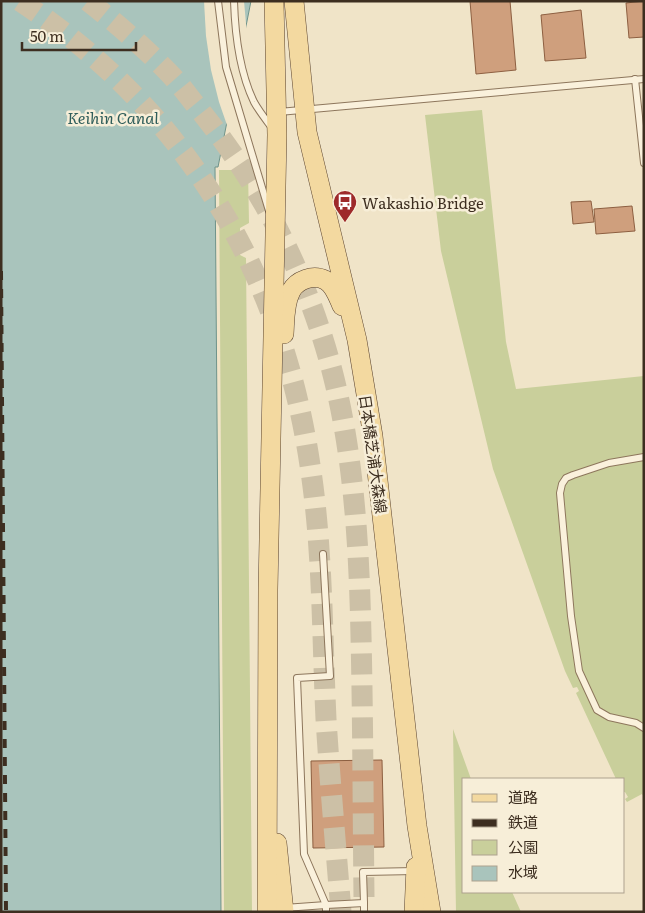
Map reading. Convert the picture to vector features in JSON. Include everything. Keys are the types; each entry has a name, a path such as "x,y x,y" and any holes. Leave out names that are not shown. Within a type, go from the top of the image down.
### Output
{"main road":[{"name":"日本橋芝浦大森線","path":"294,4 307,132 357,340 373,436 417,826 431,912"},
{"path":"274,5 277,135 267,703 278,910"},
{"path":"270,455 287,304 291,291 298,282 306,278 316,278 325,280 332,286 357,340"},
{"path":"414,912 417,826"}],"lane":[{"path":"218,1 226,67 275,234"},
{"path":"234,1 238,41 246,79 254,101 277,135"},
{"path":"635,79 644,163"},
{"path":"276,112 644,79"},
{"path":"644,457 609,463 574,474 566,478 560,493 571,616 579,672 597,710 609,717 636,723 644,728"},
{"path":"323,554 330,676 298,678 304,854 326,908"},
{"path":"364,912 363,872 416,871"},
{"path":"278,910 326,908 364,903"}],"green space":[{"path":"482,110 506,342 516,389 644,376 644,797 642,794 627,802 625,799 628,797 625,792 625,778 616,778 576,693 579,691 577,687 573,688 565,671 493,469 441,251 425,115"},
{"path":"219,170 248,170 249,223 240,228 240,255 246,258 252,912 224,912"},
{"path":"453,729 471,778 462,778 462,893 512,893 521,912 456,912"}],"water":[{"name":"Keihin Canal","path":"1,1 251,1 218,167 215,167 221,912 1,912"}],"pier":[{"path":"204,1 244,1 247,35 228,128 211,70 206,36"}],"building":[{"path":"470,1 510,1 516,70 476,74"},
{"path":"644,1 644,37 629,38 626,3"},
{"path":"581,10 586,58 545,61 541,15"},
{"path":"591,201 594,222 573,224 571,202"},
{"path":"632,206 635,231 596,234 594,209"},
{"path":"382,760 384,847 313,848 311,761"}],"tunnel":[{"path":"20,1 79,44 131,92 177,144 216,201 249,261 276,326 296,394 310,465 314,497 320,560 326,719 341,912"},
{"path":"88,1 130,36 169,73 217,132 238,162 276,226 292,259 307,293 330,363 345,430 357,533 362,669 364,897"}],"railway":[{"path":"1,271 6,912"}],"place":[{"name":"Wakashio Bridge","path":"345,223"}]}
